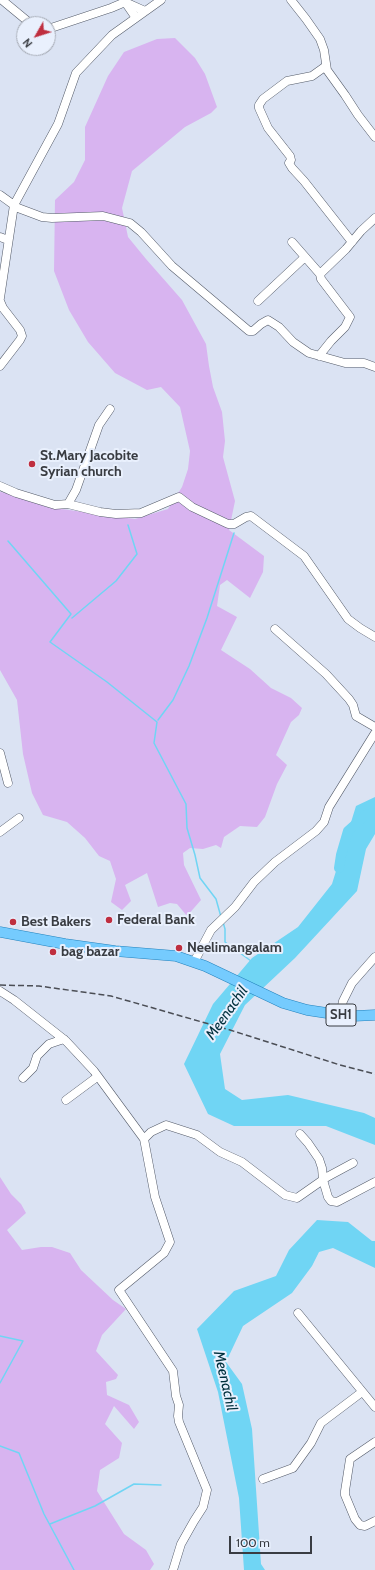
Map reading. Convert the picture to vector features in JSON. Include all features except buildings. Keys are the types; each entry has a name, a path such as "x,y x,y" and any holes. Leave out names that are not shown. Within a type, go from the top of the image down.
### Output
{"main road":[{"name":"SH1","path":"0,932 64,944 115,951 176,956 210,969 283,1003 307,1010 340,1015 375,1015"}],"street":[{"path":"2,0 21,16"},
{"path":"0,366 22,336 20,330 3,308 0,300 14,205 58,124 76,73 112,35 161,0"},
{"path":"291,0 320,40 327,59 327,70 375,137"},
{"path":"124,1 145,12"},
{"path":"124,1 136,18"},
{"path":"56,25 111,8 124,1"},
{"path":"326,66 312,76 287,81 263,99 259,105 259,108 268,128 290,156 291,160 289,163 292,168 352,242"},
{"path":"0,195 14,205 42,217 103,216 130,223 141,232 172,266 242,327 249,331 253,331 268,320 279,327 293,342 309,353 345,363 364,363 375,368"},
{"path":"320,274 375,218"},
{"path":"0,236 8,240"},
{"path":"292,242 320,274 322,279 350,317 345,327 319,356"},
{"path":"258,301 305,257"},
{"path":"68,504 76,490 99,425 110,409"},
{"path":"0,486 16,493 55,505 68,504 116,514 141,513 179,497 192,507 228,524 234,524 246,517 253,517 304,556 348,619 375,637"},
{"path":"275,629 326,674 349,699 353,705 356,716 375,727"},
{"path":"194,962 207,936 235,907 254,882 294,846 316,831 324,822 329,807 375,733"},
{"path":"0,753 8,783"},
{"path":"0,832 19,818"},
{"path":"340,1015 343,1001 352,983 375,957"},
{"path":"0,991 20,1004 64,1039 94,1071 144,1139 155,1197 170,1242 164,1253 119,1290 173,1371 176,1396 179,1405 179,1422 207,1490 203,1507 181,1544 172,1570"},
{"path":"23,1078 33,1068 37,1056 49,1044 64,1039"},
{"path":"66,1100 98,1076"},
{"path":"144,1139 151,1132 166,1125 197,1135 220,1152 242,1162 277,1190 297,1198 323,1180 352,1163"},
{"path":"300,1134 319,1159 322,1168 323,1180 331,1202 338,1202 375,1182"},
{"path":"298,1312 375,1407"},
{"path":"263,1480 293,1468 311,1443 321,1423 362,1392"},
{"path":"375,1442 350,1459 345,1495 354,1519 360,1525 365,1526 375,1521"}],"shaded area":[{"path":"175,38 195,58 205,74 217,107 211,113 185,127 132,171 122,208 128,237 182,300 206,344 213,387 222,412 225,441 223,457 235,501 229,530 264,556 263,572 250,598 227,580 220,585 217,606 237,617 221,650 250,669 271,688 291,698 302,708 299,715 291,722 276,755 287,765 277,784 265,817 257,827 240,826 224,837 221,848 216,845 203,849 190,848 183,853 184,865 201,900 187,916 177,904 170,903 158,907 147,873 125,885 131,901 122,910 111,902 116,879 110,861 99,856 85,838 67,822 43,815 32,793 23,754 17,700 0,670 0,492 13,494 47,507 135,519 168,509 182,487 188,469 190,451 180,407 161,387 147,390 115,373 88,342 69,310 54,271 55,200 74,182 85,160 85,127 108,76 124,52 157,39"},
{"path":"0,1177 11,1194 21,1204 26,1213 7,1230 22,1250 52,1247 70,1253 81,1270 113,1300 126,1309 102,1335 96,1351 118,1375 116,1379 106,1382 107,1395 129,1405 139,1422 134,1429 114,1406 105,1424 122,1443 119,1458 100,1470 97,1491 124,1534 146,1550 154,1564 150,1570 0,1570"}],"water":[{"path":"375,797 375,834 366,849 357,891 295,958 245,1005 220,1054 225,1089 242,1100 288,1095 364,1113 375,1118 375,1145 326,1126 234,1126 208,1114 184,1064 213,1004 252,958 298,927 332,884 356,806"},
{"path":"317,1220 348,1222 372,1241 375,1241 375,1268 333,1248 319,1252 312,1266 292,1293 243,1326 226,1362 242,1384 252,1429 261,1564 265,1570 244,1570 239,1498 218,1392 197,1329 234,1291 276,1276 289,1250"}],"waterway":[{"path":"72,618 116,581 137,554 128,525"},
{"path":"158,720 173,700 189,666 207,618 234,533"},
{"path":"8,541 71,614 50,642 107,682 157,722 154,743 186,804 187,828 200,878 216,899 221,917"},
{"name":"Meenachil","path":"339,868 348,831 366,815 375,813"},
{"path":"223,922 225,929 225,942 251,961"},
{"path":"0,1336 23,1341 0,1383"},
{"path":"0,1446 19,1453 44,1514 74,1570"},
{"path":"50,1524 95,1506 134,1484 161,1485"}],"railway":[{"path":"0,985 39,986 111,996 230,1030 340,1065 375,1074"}],"place":[{"name":"St.Mary Jacobite Syrian church","path":"32,464"},
{"name":"Federal Bank","path":"109,920"},
{"name":"Best Bakers","path":"13,922"},
{"name":"Neelimangalam","path":"179,948"},
{"name":"bag bazar","path":"53,952"}]}
